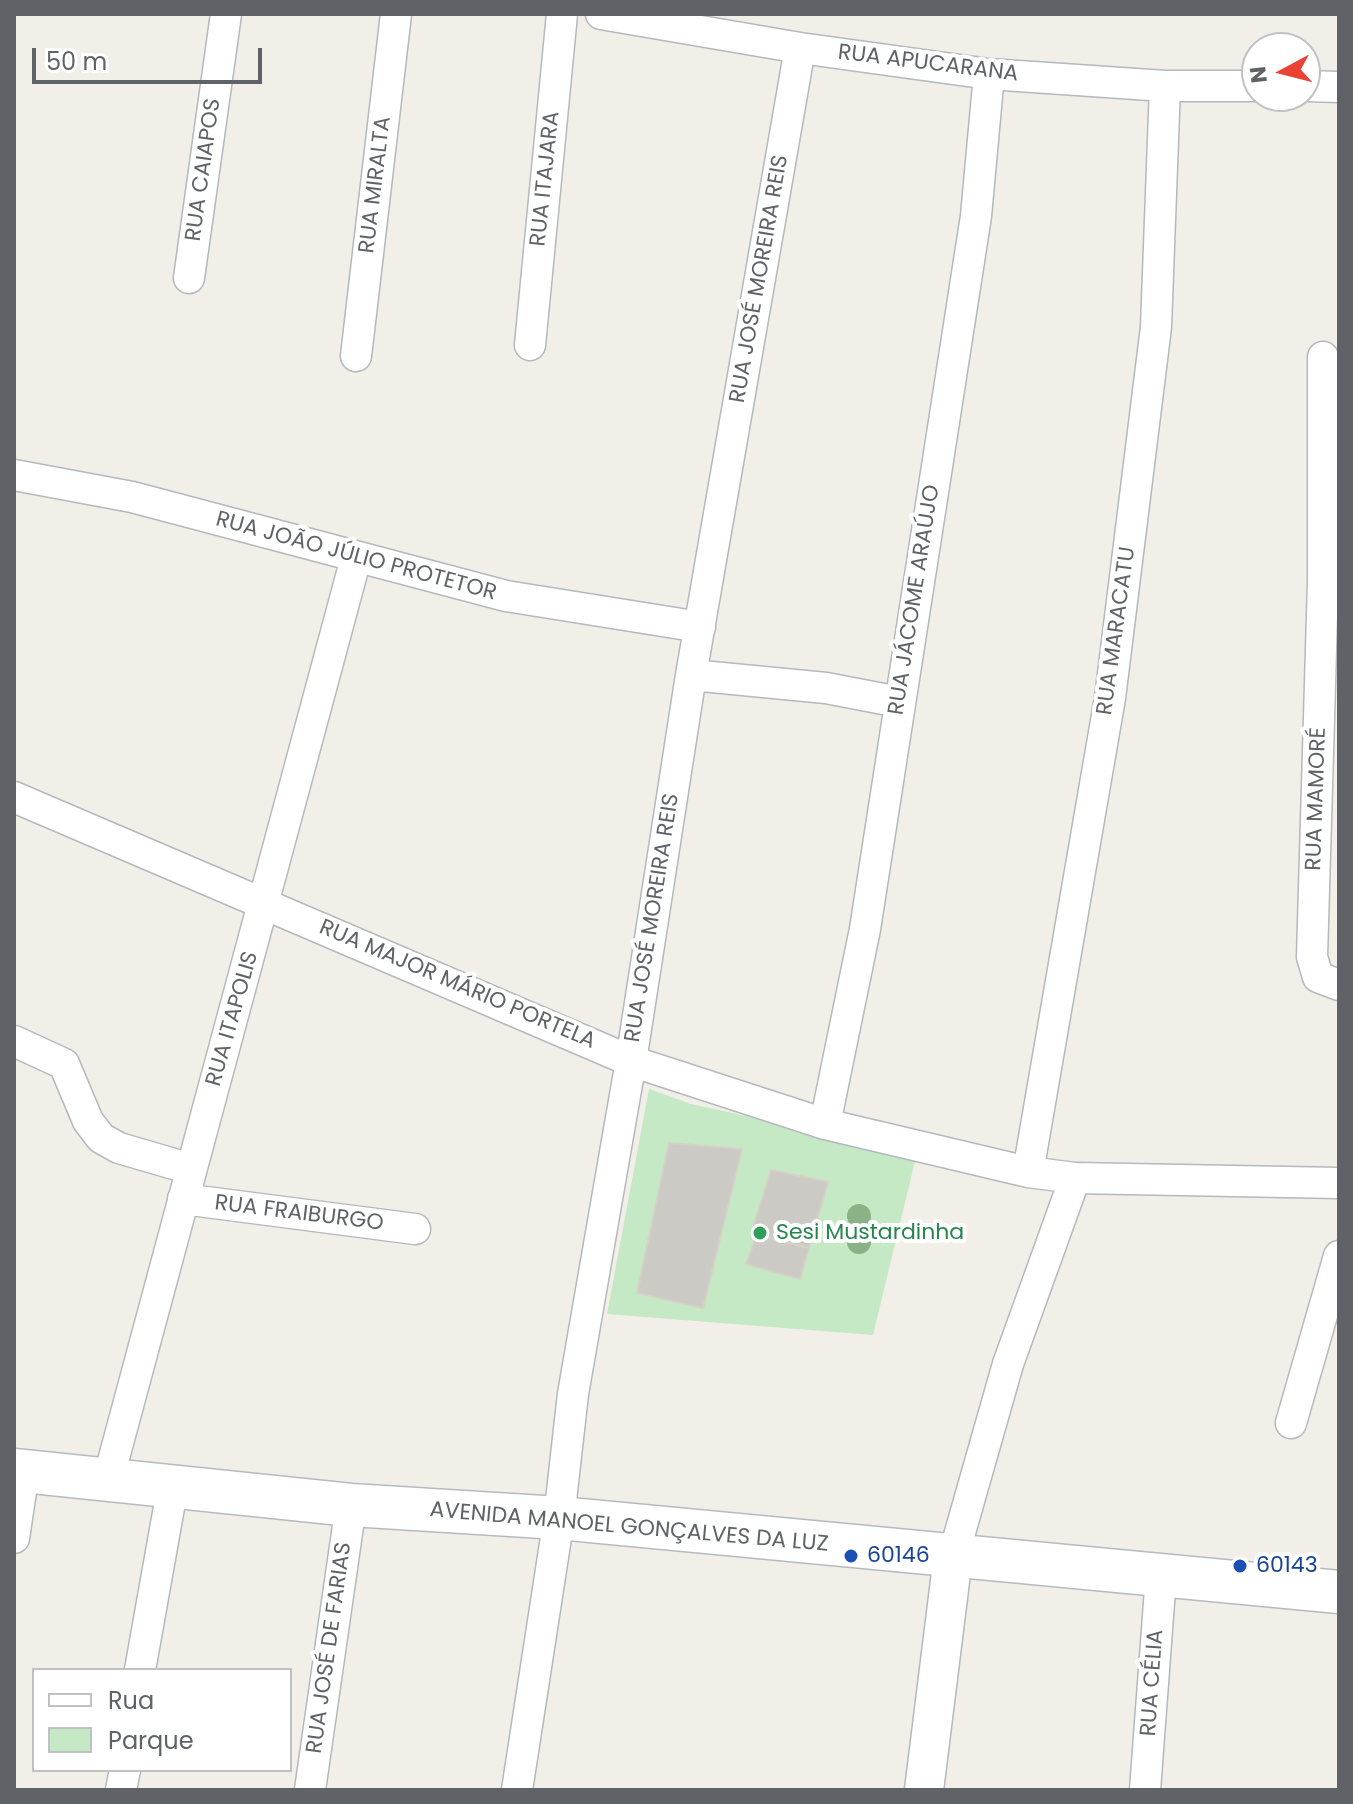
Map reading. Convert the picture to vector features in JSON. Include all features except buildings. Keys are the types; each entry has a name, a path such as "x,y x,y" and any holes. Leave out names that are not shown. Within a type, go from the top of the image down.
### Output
{"main road":[{"name":"AVENIDA MANOEL GONÇALVES DA LUZ","path":"19,1470 351,1505 559,1518 1339,1592"}],"street":[{"name":"RUA CAIAPOS","path":"189,278 226,14"},
{"name":"RUA MIRALTA","path":"356,356 396,14"},
{"name":"RUA ITAJARA","path":"530,345 562,14"},
{"name":"RUA APUCARANA","path":"601,14 800,48 989,74 1165,86 1241,86"},
{"name":"RUA JOSÉ MOREIRA REIS","path":"517,1790 559,1518 573,1394 631,1061 691,675 800,48"},
{"name":"RUA JÁCOME ARAÚJO","path":"825,1124 865,929 976,216 989,74"},
{"name":"RUA MARACATU","path":"1028,1172 1112,683 1156,327 1165,86"},
{"name":"RUA MAMORÉ","path":"1323,357 1323,581 1312,957 1318,977 1339,985"},
{"name":"RUA JOÃO JÚLIO PROTETOR","path":"14,475 132,497 506,596 700,627"},
{"name":"RUA ITAPOLIS","path":"108,1480 356,558"},
{"path":"691,675 826,688 899,702"},
{"name":"RUA MAJOR MÁRIO PORTELA","path":"14,797 631,1061 825,1124 1028,1172 1075,1178 1339,1183"},
{"path":"14,1041 64,1064 88,1121 101,1138 119,1148 191,1169"},
{"path":"924,1790 953,1557 1008,1364 1075,1178"},
{"name":"RUA FRAIBURGO","path":"183,1199 415,1229"},
{"path":"1291,1423 1339,1256"},
{"path":"14,1538 19,1470"},
{"path":"140,1668 173,1485"},
{"name":"RUA JOSÉ DE FARIAS","path":"310,1790 351,1505"},
{"name":"RUA CÉLIA","path":"1145,1790 1161,1576"}],"green space":[{"name":"Sesi Mustardinha","path":"649,1089 691,1104 917,1153 873,1335 607,1314"}],"place":[{"name":"Sesi Mustardinha","path":"760,1233"},
{"name":"60146","path":"851,1556"},
{"name":"60143","path":"1240,1566"}]}
